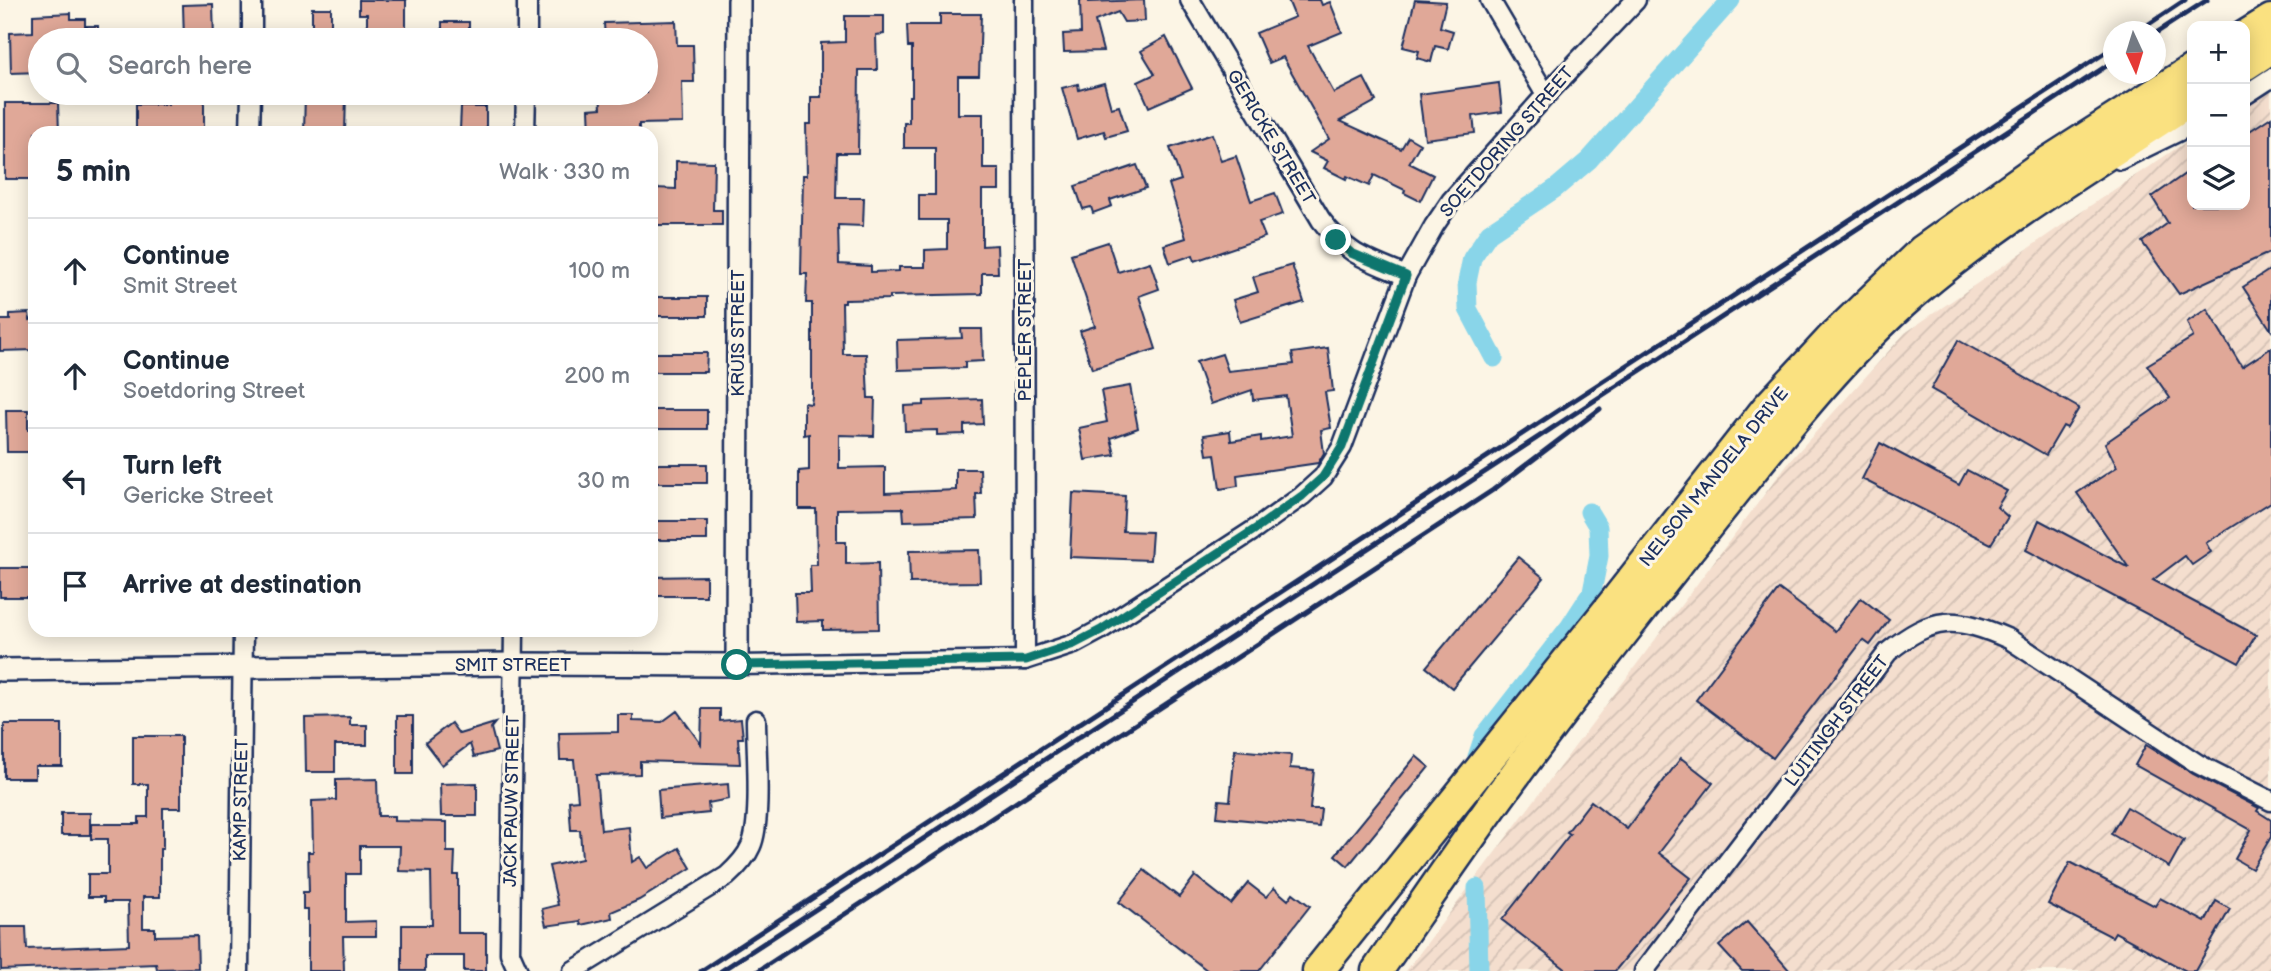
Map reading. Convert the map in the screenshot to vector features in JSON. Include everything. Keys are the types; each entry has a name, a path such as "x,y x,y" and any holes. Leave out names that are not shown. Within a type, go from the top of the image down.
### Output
{"highway":[{"path":"2250,33 2271,20"},
{"path":"2250,62 2271,48"},
{"name":"NELSON MANDELA DRIVE","path":"1318,971 1767,408 1832,338 1922,251 2037,169 2187,73"},
{"name":"NELSON MANDELA DRIVE","path":"1377,971 1508,785 1629,624 1779,437 1831,377 1913,294 1949,264 2053,190 2187,102"}],"street":[{"path":"251,28 252,0"},
{"path":"527,0 527,28"},
{"name":"KRUIS STREET","path":"737,665 739,0"},
{"name":"PEPLER STREET","path":"1024,0 1026,660"},
{"name":"GERICKE STREET","path":"1190,0 1321,220 1336,240 1351,253 1406,276"},
{"path":"1490,0 1546,94"},
{"name":"SOETDORING STREET","path":"1026,660 1074,644 1101,630 1257,528 1302,496 1323,477 1342,447 1406,276 1434,226 1451,201 1546,94 1636,0"},
{"path":"2250,92 2271,78"},
{"path":"250,126 251,105"},
{"path":"525,126 526,105"},
{"path":"2053,190 2187,127"},
{"name":"LUITINGH STREET","path":"1644,971 1888,652 1912,633 1935,624 1959,622 2009,639 2198,764 2271,801"},
{"name":"KAMP STREET","path":"239,971 243,637"},
{"name":"JACK PAUW STREET","path":"514,637 510,953 518,971"},
{"name":"SMIT STREET","path":"0,670 513,664 737,665 1026,660"},
{"path":"573,971 727,876 743,860 752,845 756,825 755,720"}],"shaded area":[{"path":"2271,87 2271,971 1406,971 1788,463 1905,333 2187,141 2187,210 2250,210 2250,101"}],"building":[{"path":"359,0 406,0 406,28 367,28 367,14 359,14"},
{"path":"1080,0 1144,0 1145,21 1124,22 1118,12 1095,21 1103,51 1064,52 1063,34 1081,33"},
{"path":"1288,0 1320,0 1322,5 1330,2 1342,32 1308,46 1334,93 1364,78 1376,101 1340,121 1401,149 1408,137 1420,144 1409,163 1433,175 1420,201 1404,193 1405,190 1374,175 1369,186 1347,176 1346,179 1324,168 1328,161 1310,152 1329,139 1283,57 1269,63 1256,33 1295,17"},
{"path":"1415,0 1446,2 1440,27 1453,31 1448,49 1435,46 1431,62 1417,58 1419,51 1403,47"},
{"path":"213,4 214,28 184,28 183,5"},
{"path":"312,8 331,8 331,28 312,28"},
{"path":"71,13 71,19 85,19 85,26 98,28 33,28 33,15"},
{"path":"940,14 981,14 979,76 958,76 958,114 983,114 983,169 999,169 999,190 982,190 982,246 997,245 998,273 982,273 982,294 890,296 890,299 845,300 845,303 842,303 843,354 866,354 868,398 875,398 874,436 839,435 839,468 885,467 885,493 956,490 956,469 980,469 981,494 976,494 977,519 904,521 903,508 837,509 837,542 846,542 846,564 878,563 879,629 823,630 823,621 796,622 795,593 811,593 810,565 817,565 816,509 799,509 799,471 809,470 809,434 804,435 804,403 811,404 812,397 812,303 806,303 807,274 801,274 803,175 807,175 806,124 811,124 811,97 821,97 821,43 845,42 845,16 884,16 884,34 876,35 877,70 859,70 858,153 837,153 836,198 864,198 863,226 838,225 839,264 871,266 871,272 899,271 899,267 925,267 925,250 947,249 947,220 919,220 919,195 935,195 935,148 904,148 904,123 909,123 909,96 912,96 912,47 908,47 907,25 940,25"},
{"path":"676,21 677,45 693,45 694,82 682,82 683,123 590,126 589,109 601,108 601,105 658,105 658,28 604,28 604,23"},
{"path":"442,22 469,22 469,28 442,28"},
{"path":"28,32 28,72 11,73 10,33"},
{"path":"1166,37 1192,88 1149,107 1138,82 1155,74 1141,51"},
{"path":"1104,83 1111,108 1119,106 1127,131 1106,137 1104,131 1077,139 1062,88 1078,84 1079,90"},
{"path":"1499,83 1502,112 1473,116 1475,133 1425,139 1419,94"},
{"path":"5,103 58,105 59,126 28,126 28,179 5,179"},
{"path":"136,105 204,105 204,126 136,126"},
{"path":"305,105 346,105 345,126 304,126"},
{"path":"461,107 486,107 486,126 460,126"},
{"path":"2271,117 2271,252 2179,294 2142,242 2168,223 2152,197 2187,172 2187,210 2250,210 2250,131"},
{"path":"1212,134 1221,161 1236,156 1251,201 1275,193 1283,214 1259,222 1265,237 1195,261 1193,255 1170,263 1164,245 1186,238 1169,184 1181,180 1170,148"},
{"path":"676,161 714,162 713,210 722,210 722,225 658,225 658,188 676,189"},
{"path":"1137,165 1146,188 1110,200 1112,206 1093,213 1091,207 1083,209 1075,186"},
{"path":"1108,242 1118,272 1150,262 1159,289 1139,296 1156,349 1092,369 1080,331 1095,326 1071,254"},
{"path":"1292,265 1304,302 1240,322 1233,300 1258,292 1253,277"},
{"path":"2271,269 2271,330 2243,287"},
{"path":"658,297 707,297 707,316 658,316"},
{"path":"2207,309 2242,367 2271,348 2271,502 2206,543 2211,552 2192,565 2185,556 2153,580 2256,635 2239,663 2026,550 2039,520 2129,568 2077,493 2117,467 2105,443 2170,398 2147,365 2193,337 2187,322"},
{"path":"28,313 28,350 0,351 0,320 10,320 10,314"},
{"path":"961,329 982,329 983,361 965,362 965,368 898,370 897,340 962,338"},
{"path":"1958,340 2079,408 2067,428 2063,426 2046,455 1931,389"},
{"path":"1328,348 1333,391 1325,392 1331,428 1321,430 1324,453 1318,463 1237,475 1238,486 1220,489 1215,454 1207,455 1204,435 1230,431 1231,441 1261,436 1261,441 1292,436 1286,396 1253,400 1252,390 1211,404 1196,362 1222,354 1228,371 1294,364 1292,353"},
{"path":"658,353 707,353 706,372 658,372"},
{"path":"1130,386 1138,428 1111,438 1115,455 1085,460 1079,428 1107,422 1101,391"},
{"path":"982,399 983,424 964,425 964,434 937,435 937,430 905,431 904,406 924,405 924,401"},
{"path":"6,410 28,410 28,452 7,452"},
{"path":"658,410 707,410 707,429 658,429"},
{"path":"1880,443 1959,485 1967,470 2007,491 1997,507 2008,517 1991,544 1862,479"},
{"path":"658,464 707,464 707,483 658,483"},
{"path":"1073,493 1125,496 1123,531 1152,532 1150,560 1070,557"},
{"path":"658,521 707,521 707,540 658,540"},
{"path":"979,550 980,582 910,583 909,551"},
{"path":"1518,557 1544,578 1452,688 1426,667"},
{"path":"0,568 28,568 28,597 0,597"},
{"path":"706,576 706,596 658,596 658,577"},
{"path":"1779,589 1835,631 1861,598 1889,620 1870,645 1863,640 1773,758 1696,700"},
{"path":"702,709 720,709 720,721 741,719 743,738 738,738 740,764 640,761 640,774 596,775 601,830 629,827 632,862 640,857 647,868 679,848 691,868 639,900 611,912 612,918 581,925 580,921 546,926 542,909 558,905 549,866 582,859 580,830 571,830 569,801 578,800 574,760 560,760 559,733 618,732 618,715 633,715 633,721 662,722 677,711 701,744"},
{"path":"397,716 413,716 413,774 397,774"},
{"path":"350,717 350,725 367,725 367,745 335,745 335,772 306,772 305,718"},
{"path":"451,723 459,734 495,723 491,728 497,751 474,757 470,744 442,765 425,743"},
{"path":"4,724 62,724 62,766 35,766 35,778 4,778"},
{"path":"133,736 181,736 181,808 163,808 160,897 143,897 143,928 155,928 155,936 197,935 198,968 157,969 156,964 1,970 0,927 26,927 27,949 129,945 128,902 104,902 104,897 88,897 88,874 108,874 108,839 91,839 91,824 139,824 139,817 148,817 148,784 133,784"},
{"path":"2146,745 2193,774 2259,808 2257,811 2271,820 2271,837 2252,869 2235,859 2251,830 2135,765"},
{"path":"1235,750 1291,755 1290,768 1314,770 1310,809 1321,809 1319,827 1217,817 1219,800 1230,801"},
{"path":"1416,756 1429,767 1348,866 1335,855"},
{"path":"1681,758 1713,783 1659,853 1691,878 1615,971 1568,971 1502,920 1570,834 1567,832 1591,801 1627,829"},
{"path":"377,779 378,816 394,816 394,821 447,822 447,852 455,852 454,875 458,875 458,933 486,933 486,971 464,971 464,956 425,956 425,971 402,971 402,925 432,925 431,872 399,871 400,846 360,846 360,874 346,874 346,922 376,921 376,936 343,936 344,971 308,971 308,910 303,910 303,892 309,892 308,852 313,852 312,801 336,800 336,780"},
{"path":"477,783 477,816 441,816 440,784"},
{"path":"728,784 729,799 708,803 709,813 660,818 658,790"},
{"path":"2127,807 2184,840 2169,867 2111,834"},
{"path":"61,813 90,813 90,835 61,835"},
{"path":"2070,862 2155,906 2160,898 2205,922 2216,901 2230,909 2195,971 2186,971 2115,932 2112,937 2048,904"},
{"path":"1144,870 1179,897 1195,876 1231,904 1248,883 1266,897 1274,888 1288,900 1293,893 1310,906 1259,971 1208,971 1119,902"},
{"path":"1747,922 1790,971 1742,971 1719,946"}],"waterway":[{"path":"1494,358 1468,309 1467,282 1472,258 1489,233 1556,188 1589,160 1731,0"},
{"path":"1477,757 1484,736 1570,626 1592,592 1599,556 1598,527 1589,512"},
{"path":"1477,888 1479,971"}],"railway":[{"path":"2154,21 2185,0"},
{"path":"2166,27 2207,0"},
{"path":"701,971 2103,54"},
{"path":"721,971 2103,68"},
{"path":"758,971 1493,490 1600,409"}],"route":[{"path":"737,665 1026,660 1074,644 1101,630 1257,528 1302,496 1323,477 1342,447 1406,276 1351,253 1336,240"}]}
